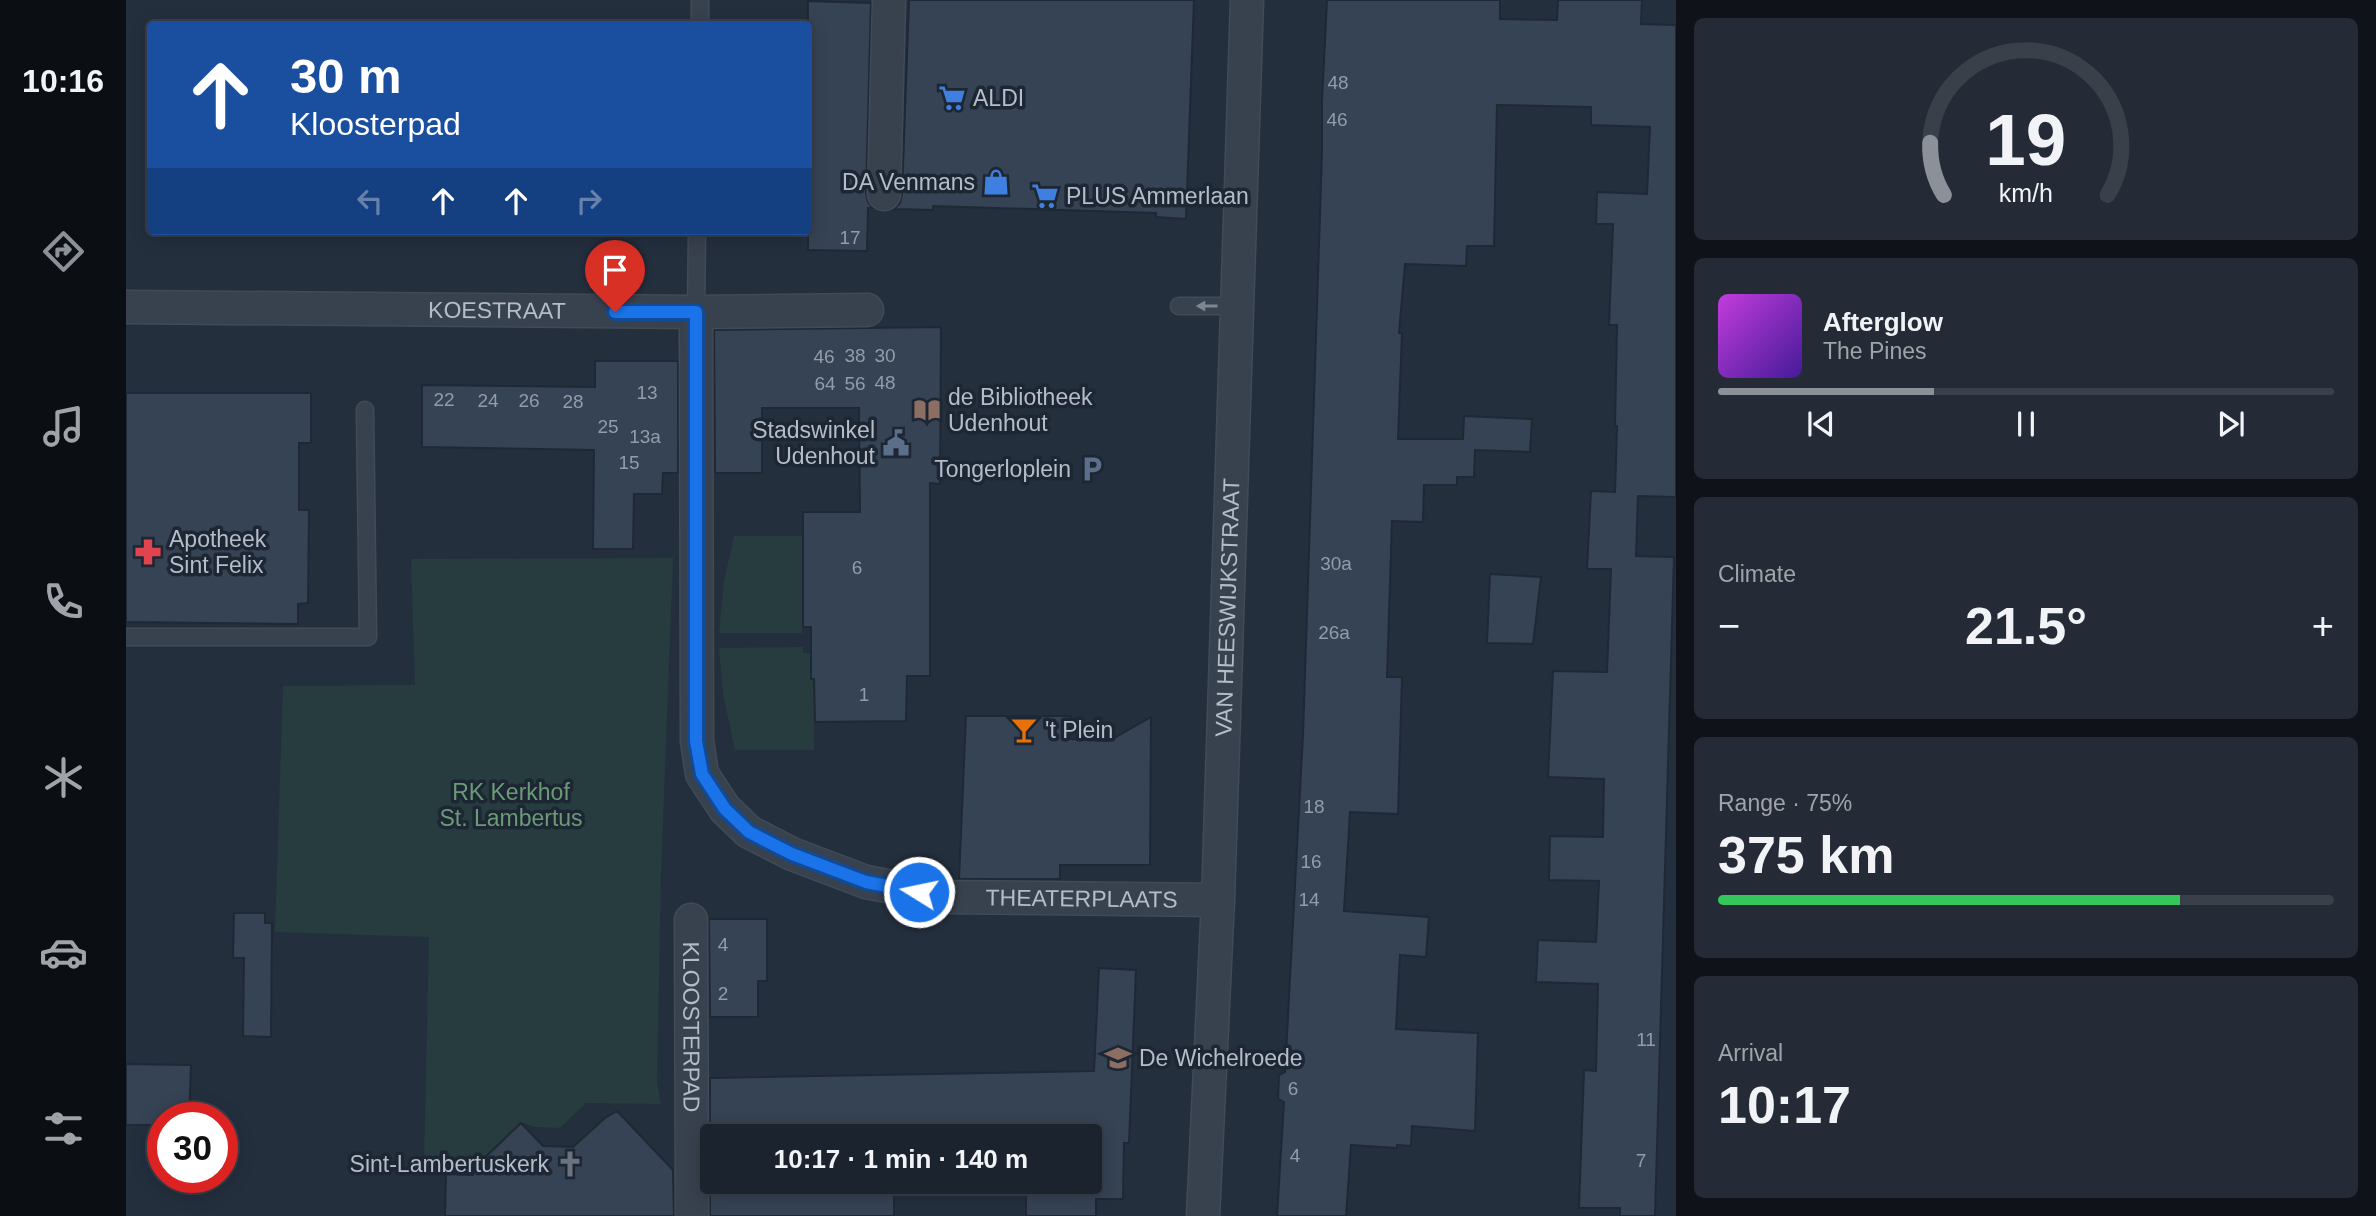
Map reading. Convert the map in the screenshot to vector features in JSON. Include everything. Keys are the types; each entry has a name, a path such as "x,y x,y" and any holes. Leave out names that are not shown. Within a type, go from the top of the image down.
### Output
{"street":[{"path":"884,194 889,0"},
{"name":"VAN HEESWIJKSTRAAT","path":"1203,1216 1217,900 1247,0"},
{"name":"KOESTRAAT","path":"126,307 696,312 867,310"},
{"name":"THEATERPLAATS","path":"696,312 696,741 702,774 725,809 749,832 792,854 866,882 945,897 1217,900"},
{"name":"KLOOSTERPAD","path":"691,920 692,1216"}],"lane":[{"path":"700,0 700,21"},
{"path":"696,312 697,235"},
{"path":"1179,306 1236,306"},
{"path":"126,636 368,637 365,410"}],"green space":[{"path":"734,536 802,536 802,633 719,633 724,581"},
{"name":"RK Kerkhof St. Lambertus","path":"673,558 661,874 657,1082 661,1104 586,1103 560,1128 534,1127 521,1122 477,1164 424,1164 429,937 275,932 283,686 415,685 411,559"},
{"path":"803,647 803,653 810,653 811,679 814,680 814,750 735,750 723,694 719,648"}],"building":[{"path":"909,0 1194,0 1186,219 1156,217 1156,213 933,206 933,210 894,209 900,203 902,194"},
{"path":"1327,0 1500,0 1500,19 1557,20 1558,0 1642,0 1641,24 1676,25 1676,497 1638,496 1636,556 1674,557 1655,1216 1620,1216 1620,1208 1579,1208 1584,1070 1596,1071 1598,984 1536,982 1538,940 1596,942 1599,881 1549,880 1550,836 1603,837 1604,779 1548,777 1553,671 1607,672 1611,569 1587,569 1591,491 1615,492 1617,426 1617,325 1609,325 1613,224 1596,224 1597,192 1647,194 1650,127 1591,125 1591,107 1497,105 1494,246 1467,246 1466,266 1405,264 1399,333 1402,333 1398,439 1463,439 1464,416 1532,419 1530,452 1475,450 1474,477 1457,477 1457,485 1424,485 1423,522 1392,521 1387,677 1402,677 1398,814 1350,812 1344,911 1429,917 1426,957 1400,955 1396,1029 1478,1033 1475,1131 1412,1126 1411,1146 1397,1145 1397,1148 1351,1145 1346,1216 1277,1216 1284,1102 1278,1099 1279,1075 1285,1072 1303,735"},
{"path":"808,1 871,3 866,194 873,208 868,208 867,251 808,250 808,235 812,235 812,21 808,21"},
{"path":"941,327 940,484 930,483 930,676 907,676 906,721 815,722 814,679 811,679 811,627 803,627 803,512 860,512 859,408 762,408 762,473 715,473 714,330"},
{"path":"595,361 678,361 678,473 663,473 662,494 634,494 633,549 593,549 594,450 422,447 422,385 595,387"},
{"path":"126,393 311,393 311,443 299,443 299,510 309,510 308,603 298,604 298,624 126,622"},
{"path":"1490,574 1541,577 1533,644 1487,643"},
{"path":"966,716 1071,716 1070,739 1109,741 1151,717 1150,865 1060,865 1060,879 959,879"},
{"path":"234,913 265,913 265,923 272,923 271,1037 243,1036 244,958 233,958"},
{"path":"709,919 767,919 767,981 758,981 758,1017 710,1017"},
{"path":"1099,968 1136,970 1129,1143 1124,1143 1123,1199 1096,1199 1096,1216 1026,1216 1026,1194 1102,1194 1102,1124 710,1124 710,1078 1094,1071"},
{"path":"126,1064 191,1065 190,1102 147,1102 147,1125 126,1125"},
{"name":"Sint-Lambertuskerk","path":"617,1111 673,1170 674,1216 445,1216 446,1174 473,1175 474,1168 521,1123 543,1146 573,1147 605,1118"},
{"path":"710,1194 894,1194 894,1216 710,1216"}],"place":[{"name":"ALDI","path":"952,98"},
{"name":"DA Venmans","path":"996,182"},
{"name":"PLUS Ammerlaan","path":"1045,196"},
{"name":"de Bibliotheek Udenhout","path":"927,410"},
{"name":"Stadswinkel Udenhout","path":"896,443"},
{"name":"Tongerloplein","path":"1092,469"},
{"name":"Apotheek Sint Felix","path":"148,552"},
{"name":"'t Plein","path":"1024,730"},
{"name":"De Wichelroede","path":"1118,1058"},
{"name":"Sint-Lambertuskerk","path":"570,1164"}],"route":[{"path":"615,312 696,312 696,741 702,774 725,809 749,832 792,854 866,882 919,892"}]}
